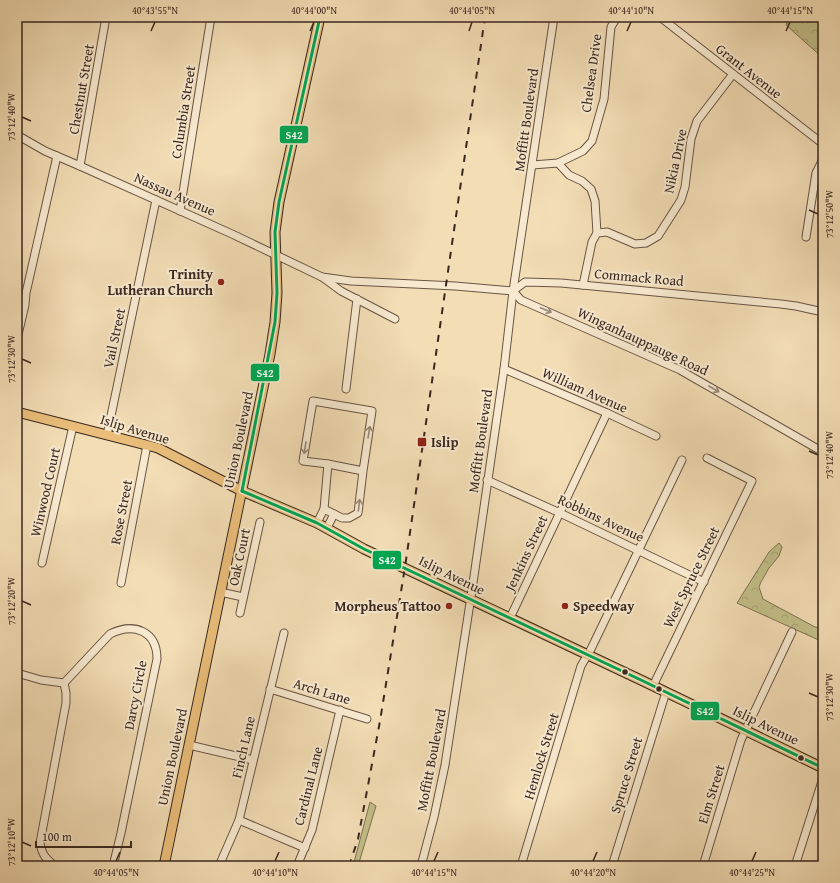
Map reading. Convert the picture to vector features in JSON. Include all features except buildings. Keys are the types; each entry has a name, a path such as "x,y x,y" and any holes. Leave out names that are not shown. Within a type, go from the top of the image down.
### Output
{"main road":[{"name":"Union Boulevard","path":"164,866 242,491 275,322 277,293 275,232 279,202 320,17"},
{"name":"Islip Avenue","path":"17,412 158,448 242,491 317,523 364,549 588,654 823,768"}],"street":[{"name":"Chestnut Street","path":"80,166 106,17"},
{"name":"Columbia Street","path":"180,211 211,17"},
{"name":"Moffitt Boulevard","path":"421,866 434,817 445,765 504,369 554,17"},
{"name":"Chelsea Drive","path":"532,165 558,163 583,151 592,141 604,99 611,26 617,17"},
{"name":"Grant Avenue","path":"660,17 823,144"},
{"name":"Nikia Drive","path":"597,233 607,232 635,244 646,243 658,236 681,200 685,187 691,140 697,121 733,74"},
{"name":"Nassau Avenue","path":"17,135 45,151 156,200 322,277 341,291 395,319"},
{"path":"17,339 56,156"},
{"path":"806,237 816,173 823,159"},
{"path":"558,163 569,175 582,181 592,189 595,201 597,233 592,242 583,285"},
{"name":"Vail Street","path":"107,434 156,200"},
{"name":"Nassau Avenue","path":"322,277 351,281 455,286 514,291"},
{"path":"347,294 351,281"},
{"name":"Commack Road","path":"514,291 525,282 561,283 781,304 823,312"},
{"name":"Winganhauppauge Road","path":"514,291 521,300 680,370 823,452"},
{"path":"346,388 357,299"},
{"name":"William Avenue","path":"504,369 607,413 656,436"},
{"path":"324,509 342,518 349,518 358,513 362,471 372,411 313,401 303,461 328,464 362,471"},
{"name":"Jenkins Street","path":"510,618 607,413"},
{"name":"Winwood Court","path":"42,563 73,426"},
{"name":"Rose Street","path":"121,584 147,445"},
{"name":"West Spruce Street","path":"653,686 752,481 707,458"},
{"name":"Hemlock Street","path":"521,866 581,666 682,460"},
{"path":"317,523 324,509 328,464"},
{"name":"Robbins Avenue","path":"487,480 704,582"},
{"path":"327,528 334,514"},
{"name":"Oak Court","path":"240,613 260,522"},
{"name":"Oak Court","path":"220,592 243,597"},
{"name":"Darcy Circle","path":"64,683 110,634 118,630 137,630 150,637 154,643 157,651 156,659 113,866"},
{"name":"Elm Street","path":"703,866 741,740 792,632"},
{"name":"Finch Lane","path":"220,866 239,820 284,633"},
{"path":"17,673 41,680 64,683 66,693 66,703 40,843 41,850 45,857 55,866"},
{"name":"Arch Lane","path":"270,689 368,719"},
{"name":"Spruce Street","path":"612,866 666,692"},
{"name":"Cardinal Lane","path":"297,866 312,830 340,710"},
{"path":"189,745 253,760"},
{"path":"795,866 823,778"},
{"path":"239,820 305,848"}],"green space":[{"path":"788,17 823,17 823,58 786,25"},
{"path":"779,543 782,547 779,556 769,568 759,587 763,599 815,627 823,628 823,642 737,603 769,552"},
{"path":"370,802 376,806 358,866 353,866"}],"railway":[{"path":"349,866 358,839 380,721 405,567 485,17"}],"transit line":[{"name":"S42","path":"242,491 275,322 277,293 275,232 279,202 320,17"},
{"name":"S42","path":"242,491 317,523 364,549 823,768"}],"place":[{"name":"Trinity Lutheran Church","path":"221,282"},
{"name":"Islip","path":"422,442"},
{"name":"Morpheus Tattoo","path":"449,606"},
{"name":"Speedway","path":"565,606"}]}
